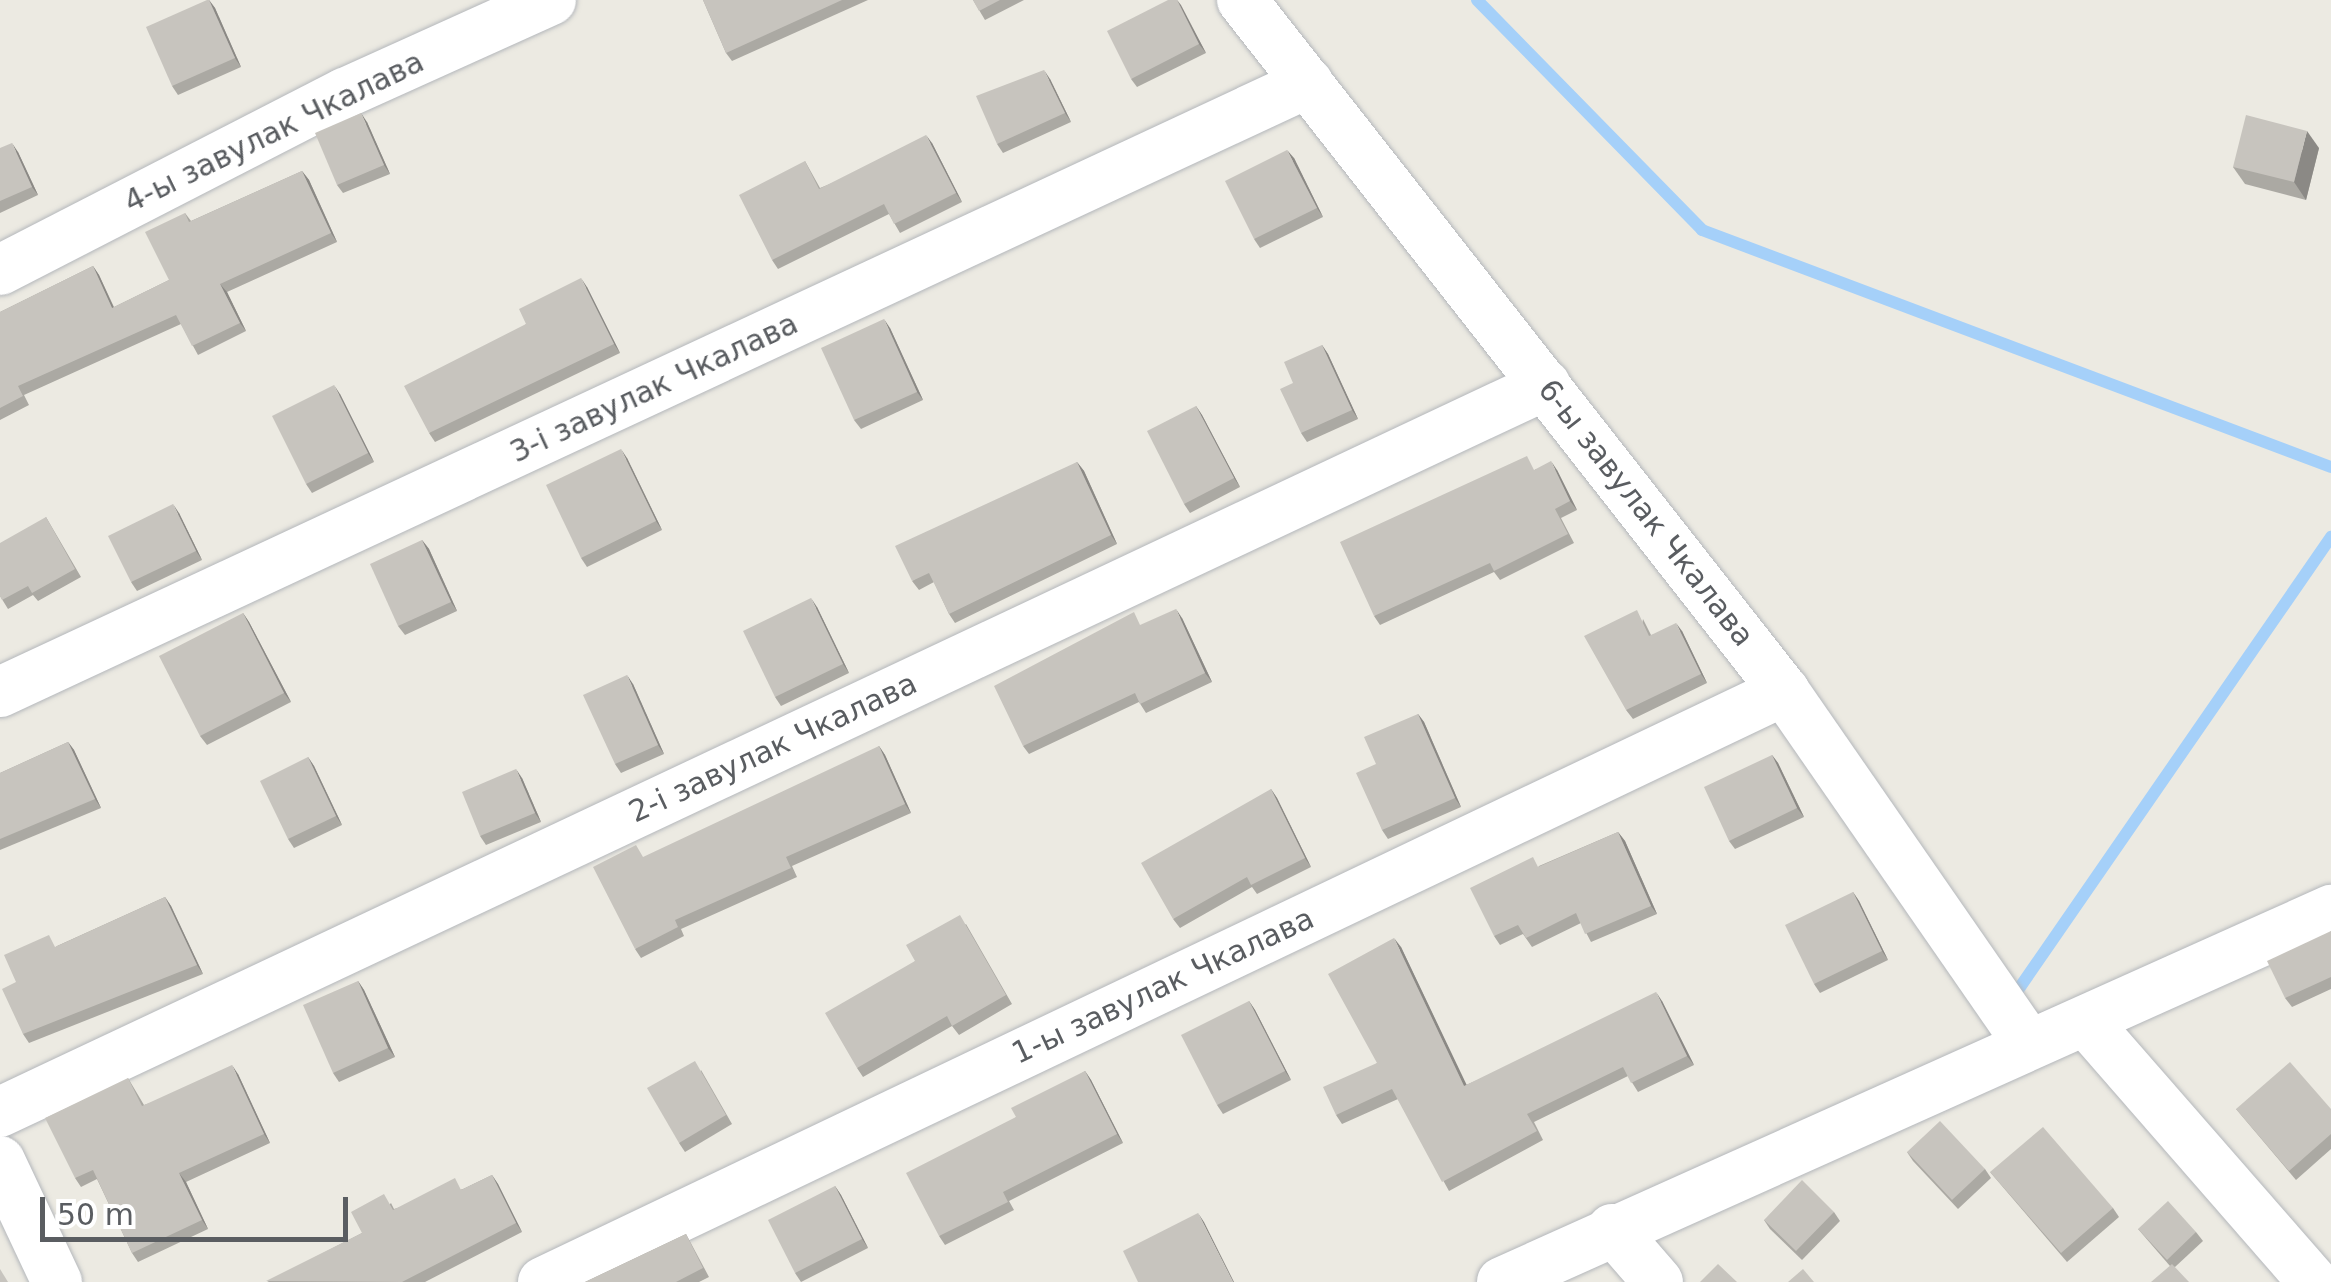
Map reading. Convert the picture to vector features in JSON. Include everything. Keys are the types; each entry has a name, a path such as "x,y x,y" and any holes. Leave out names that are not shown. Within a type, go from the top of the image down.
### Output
{"street":[{"name":"4-ы завулак Чкалава","path":"0,270 346,93 551,0"},
{"name":"6-ы завулак Чкалава","path":"1242,0 1784,691 2026,1042"},
{"name":"3-і завулак Чкалава","path":"0,692 1308,83"},
{"name":"2-і завулак Чкалава","path":"0,1112 1546,385"},
{"name":"1-ы завулак Чкалава","path":"543,1282 1784,691"},
{"path":"1502,1282 2026,1042 2088,1024 2331,910"},
{"path":"2088,1024 2314,1282"},
{"path":"0,1162 57,1282"},
{"path":"1612,1230 1658,1282"}],"building":[{"path":"207,0 235,58 172,86 146,27"},
{"path":"703,0 842,0 726,53"},
{"path":"973,0 1000,0 979,11"},
{"path":"1168,0 1177,0 1199,44 1131,79 1107,31"},
{"path":"1044,70 1065,113 997,144 976,96"},
{"path":"361,113 384,165 337,185 315,133"},
{"path":"2246,115 2307,131 2294,182 2233,167"},
{"path":"926,135 956,193 894,224 884,204 772,260 739,195 805,161 819,189"},
{"path":"12,143 32,187 0,201 0,148"},
{"path":"1287,150 1317,208 1254,239 1225,181"},
{"path":"302,171 331,233 220,284 240,323 192,346 176,315 18,386 23,396 0,408 0,312 93,266 112,308 169,280 145,232 185,213 189,222"},
{"path":"581,278 614,344 429,433 404,386 526,324 519,309"},
{"path":"884,319 917,392 854,420 821,348"},
{"path":"1322,345 1352,410 1301,433 1280,389 1293,383 1284,362"},
{"path":"334,385 368,453 306,484 272,416"},
{"path":"1196,406 1234,478 1184,504 1147,431"},
{"path":"621,449 656,521 581,558 546,485"},
{"path":"1527,456 1534,470 1551,461 1570,501 1555,509 1568,534 1494,571 1490,563 1374,616 1340,542"},
{"path":"1077,462 1111,535 949,614 929,573 912,581 895,546"},
{"path":"173,504 196,551 131,582 108,536"},
{"path":"46,517 75,569 32,593 28,586 2,600 0,543"},
{"path":"422,540 451,602 398,626 370,564"},
{"path":"811,598 843,664 775,697 743,631"},
{"path":"1176,609 1205,673 1140,704 1135,693 1023,746 994,686 1134,612 1140,625"},
{"path":"1637,610 1649,636 1676,623 1701,674 1626,710 1584,636"},
{"path":"243,613 284,693 200,736 159,656"},
{"path":"627,675 658,745 615,764 583,695"},
{"path":"1418,714 1455,798 1382,830 1356,773 1376,764 1364,737"},
{"path":"68,742 95,799 0,839 0,773"},
{"path":"879,746 905,804 786,857 791,868 675,920 678,927 635,949 593,867 636,845 643,857"},
{"path":"1772,755 1797,808 1729,841 1704,787"},
{"path":"308,757 336,816 288,839 260,781"},
{"path":"516,769 535,813 480,836 462,792"},
{"path":"1271,789 1305,858 1251,885 1247,877 1173,919 1141,863"},
{"path":"1618,832 1651,906 1585,934 1576,913 1526,938 1518,925 1494,936 1470,888 1533,857 1538,867"},
{"path":"1853,892 1882,951 1814,984 1785,925"},
{"path":"165,897 197,965 23,1034 2,989 16,982 4,955 49,935 55,947"},
{"path":"960,915 1006,995 952,1026 947,1016 857,1068 825,1013 915,961 906,945"},
{"path":"2331,931 2331,977 2285,998 2267,961"},
{"path":"1394,938 1464,1086 1656,992 1687,1056 1631,1083 1623,1067 1527,1114 1537,1131 1442,1182 1392,1089 1336,1115 1323,1087 1377,1063 1328,974"},
{"path":"358,981 388,1048 333,1073 303,1005"},
{"path":"1249,1001 1285,1071 1217,1105 1181,1035"},
{"path":"695,1061 726,1115 679,1143 647,1088"},
{"path":"2290,1062 2331,1109 2331,1134 2289,1171 2236,1109"},
{"path":"232,1065 264,1134 179,1173 202,1220 132,1253 93,1170 75,1178 45,1118 128,1078 142,1106"},
{"path":"1085,1071 1117,1134 1003,1192 1008,1202 939,1236 906,1173 1016,1117 1011,1108"},
{"path":"1940,1121 1985,1169 1952,1200 1907,1152"},
{"path":"2043,1127 2113,1208 2061,1253 1990,1172"},
{"path":"492,1175 516,1223 402,1282 266,1281 362,1233 351,1212 384,1194 393,1210 455,1178 461,1190"},
{"path":"1802,1180 1834,1212 1796,1251 1764,1220"},
{"path":"835,1186 862,1239 795,1273 768,1220"},
{"path":"2168,1201 2196,1232 2167,1260 2138,1229"},
{"path":"1198,1213 1233,1282 1138,1282 1123,1251"},
{"path":"686,1234 703,1268 676,1282 585,1282"},
{"path":"1718,1264 1737,1282 1700,1282"},
{"path":"2172,1264 2189,1282 2151,1282"},
{"path":"1803,1269 1814,1282 1788,1282"}],"waterway":[{"path":"1477,0 1702,230 2331,467"},
{"path":"2018,990 2331,537"}]}
